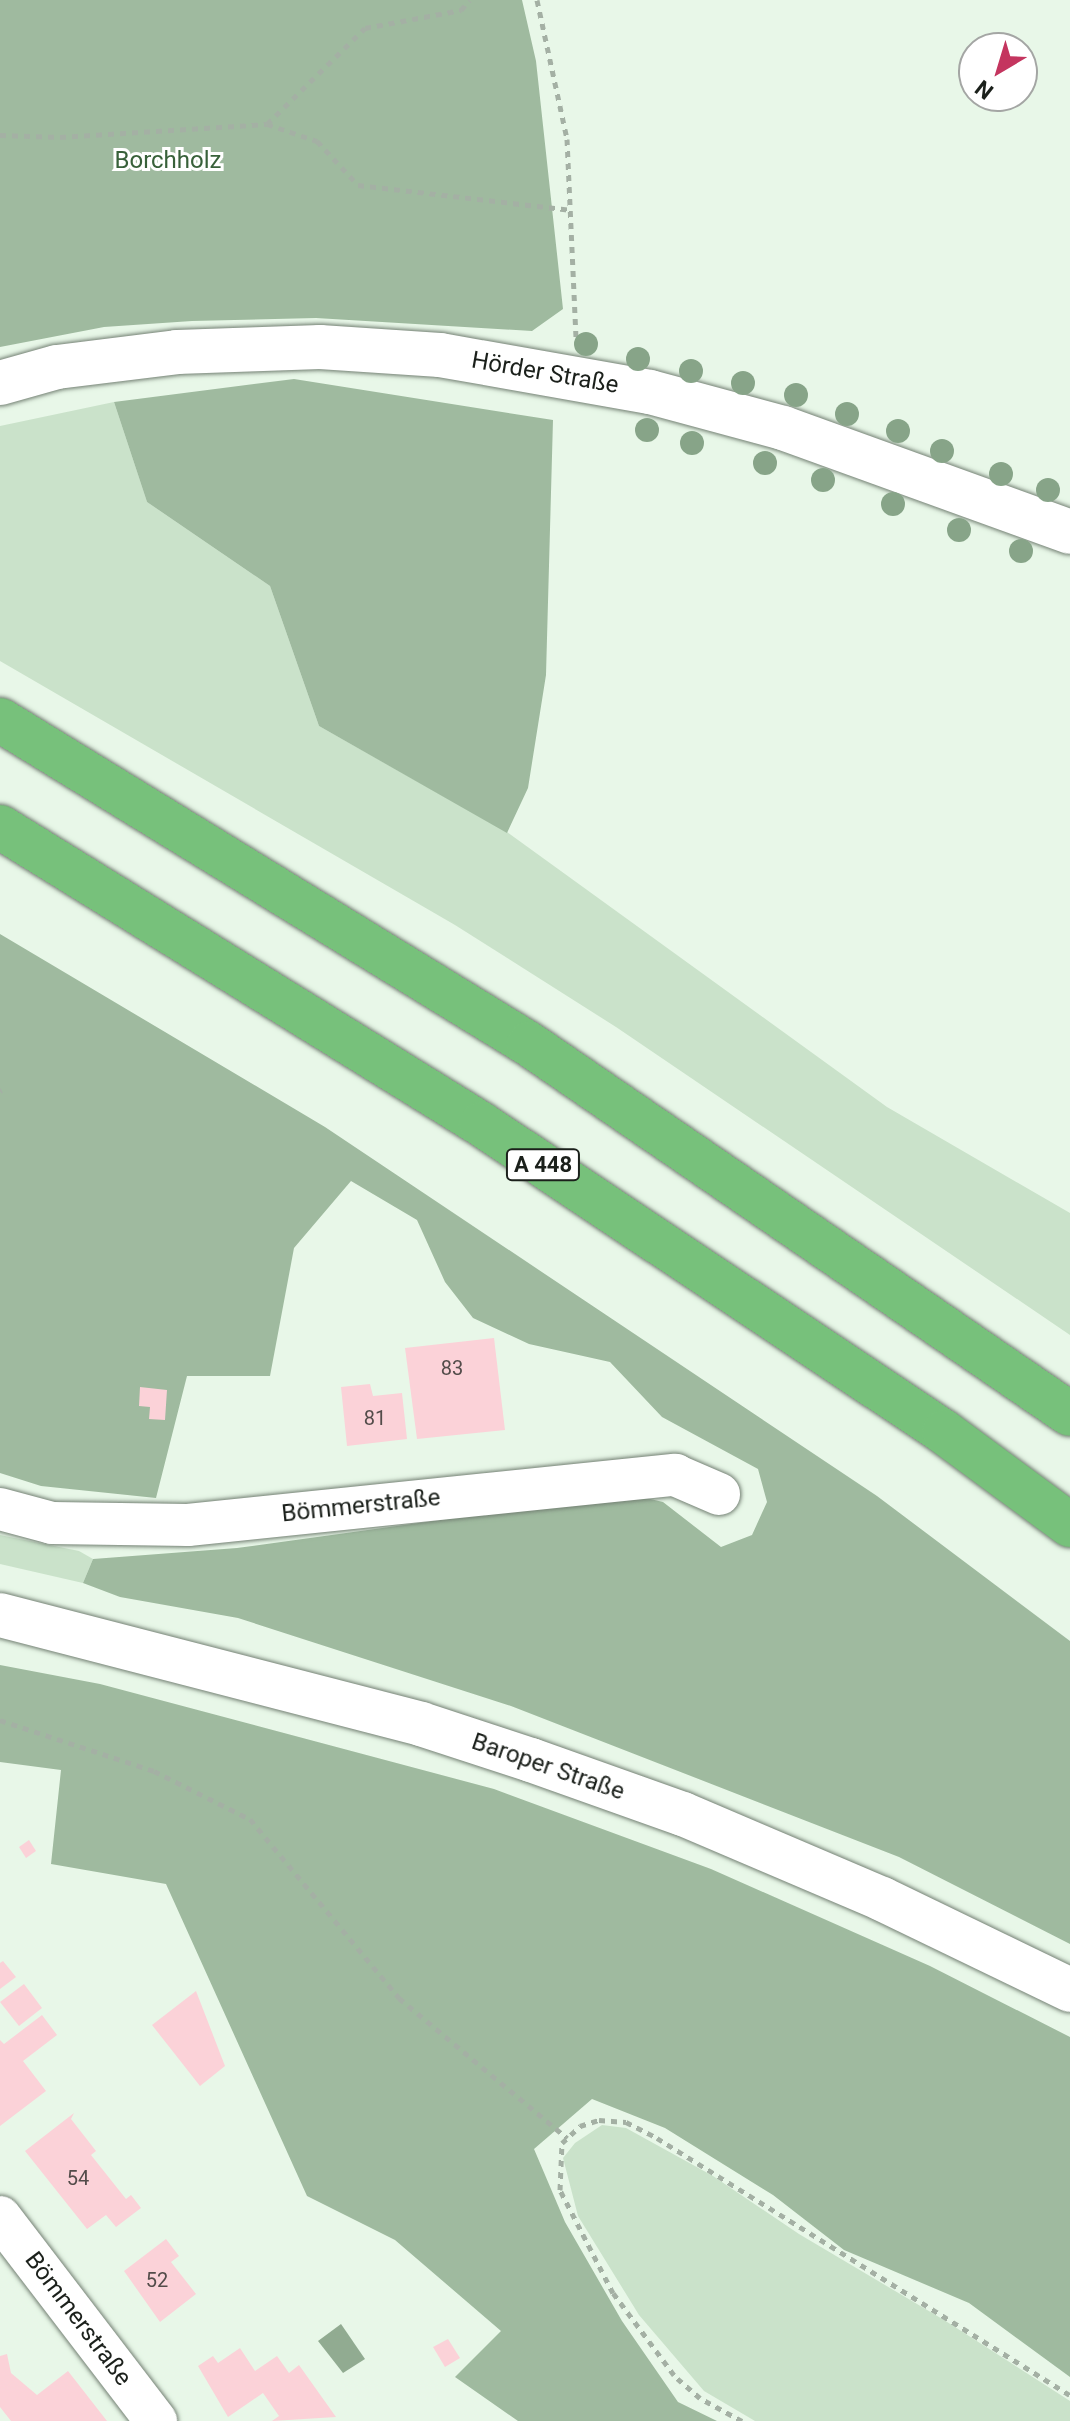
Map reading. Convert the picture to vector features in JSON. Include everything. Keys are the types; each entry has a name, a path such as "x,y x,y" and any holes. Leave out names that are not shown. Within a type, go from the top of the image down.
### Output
{"highway":[{"path":"0,720 529,1044 987,1352 1070,1414"},
{"name":"A 448","path":"0,827 481,1124 944,1432 1070,1525"}],"main road":[{"name":"Hörder Straße","path":"0,383 57,367 177,352 320,347 440,355 650,392 783,428 1070,532"},
{"name":"Baroper Straße","path":"0,1615 421,1724 545,1765 683,1814 868,1893 1070,1990"}],"street":[{"name":"Bömmerstraße","path":"0,1509 52,1523 188,1525 675,1475 719,1494"},
{"name":"Bömmerstraße","path":"0,2217 156,2421"}],"path":[{"path":"267,124 365,28 461,10 470,0"},
{"path":"537,0 567,139 578,379"},
{"path":"0,135 60,137 267,124 317,141 358,185 570,210"},
{"path":"0,1720 154,1771 250,1819 399,1998 567,2138"},
{"path":"742,2421 700,2398 674,2375 613,2293 560,2190 558,2164 567,2138 580,2126 599,2120 626,2122 646,2132 1070,2395"}],"shaded area":[{"path":"114,402 147,502 270,586 319,726 507,832 887,1107 1070,1213 1070,1335 616,1027 455,925 0,661 0,426"},
{"path":"0,1535 79,1551 93,1559 83,1583 0,1564"},
{"path":"602,2125 626,2128 713,2176 799,2234 944,2320 1070,2401 1070,2421 755,2421 704,2391 639,2315 578,2216 563,2158 575,2143"},
{"path":"341,2324 365,2359 343,2373 318,2341"}],"green space":[{"name":"Borchholz","path":"0,0 522,0 536,61 563,309 532,331 316,318 192,321 104,327 0,347"},
{"path":"294,379 553,420 546,675 528,788 507,833 319,726 270,586 147,502 114,402"},
{"path":"0,934 325,1127 877,1496 1070,1641 1070,1944 899,1857 511,1706 238,1618 120,1597 83,1583 93,1559 237,1548 629,1494 663,1502 721,1547 752,1535 767,1502 758,1469 662,1417 610,1362 529,1344 473,1318 445,1282 417,1220 351,1181 294,1248 270,1376 187,1376 156,1498 41,1486 0,1473"},
{"path":"0,1665 100,1684 494,1789 711,1869 930,1966 1070,2037 1070,2377 969,2303 844,2250 773,2195 665,2128 592,2099 534,2149 565,2222 622,2321 678,2402 717,2421 518,2421 455,2377 501,2331 395,2240 307,2196 166,1884 51,1864 61,1770 0,1762"}],"building":[{"path":"494,1338 505,1430 417,1439 405,1348"},
{"path":"370,1384 373,1396 402,1393 407,1439 347,1446 341,1387"},
{"path":"140,1387 167,1390 165,1420 149,1419 150,1407 139,1406"},
{"path":"29,1840 36,1851 26,1858 19,1847"},
{"path":"3,1961 16,1977 0,1989 0,1963"},
{"path":"24,1984 42,2008 19,2026 0,2002"},
{"path":"196,1991 225,2066 200,2086 152,2025"},
{"path":"42,2015 57,2035 23,2061 46,2091 0,2126 0,2040 4,2044"},
{"path":"74,2113 71,2119 96,2151 91,2155 126,2199 131,2195 141,2208 116,2227 106,2215 87,2229 25,2151"},
{"path":"166,2239 179,2256 171,2262 196,2294 160,2322 124,2271"},
{"path":"448,2339 460,2358 445,2367 433,2347"},
{"path":"240,2348 255,2371 277,2356 289,2373 299,2365 336,2417 272,2421 279,2416 263,2393 228,2417 198,2366 213,2356 218,2363"},
{"path":"7,2354 11,2373 37,2395 68,2371 107,2421 11,2421 0,2407 0,2356"}]}
